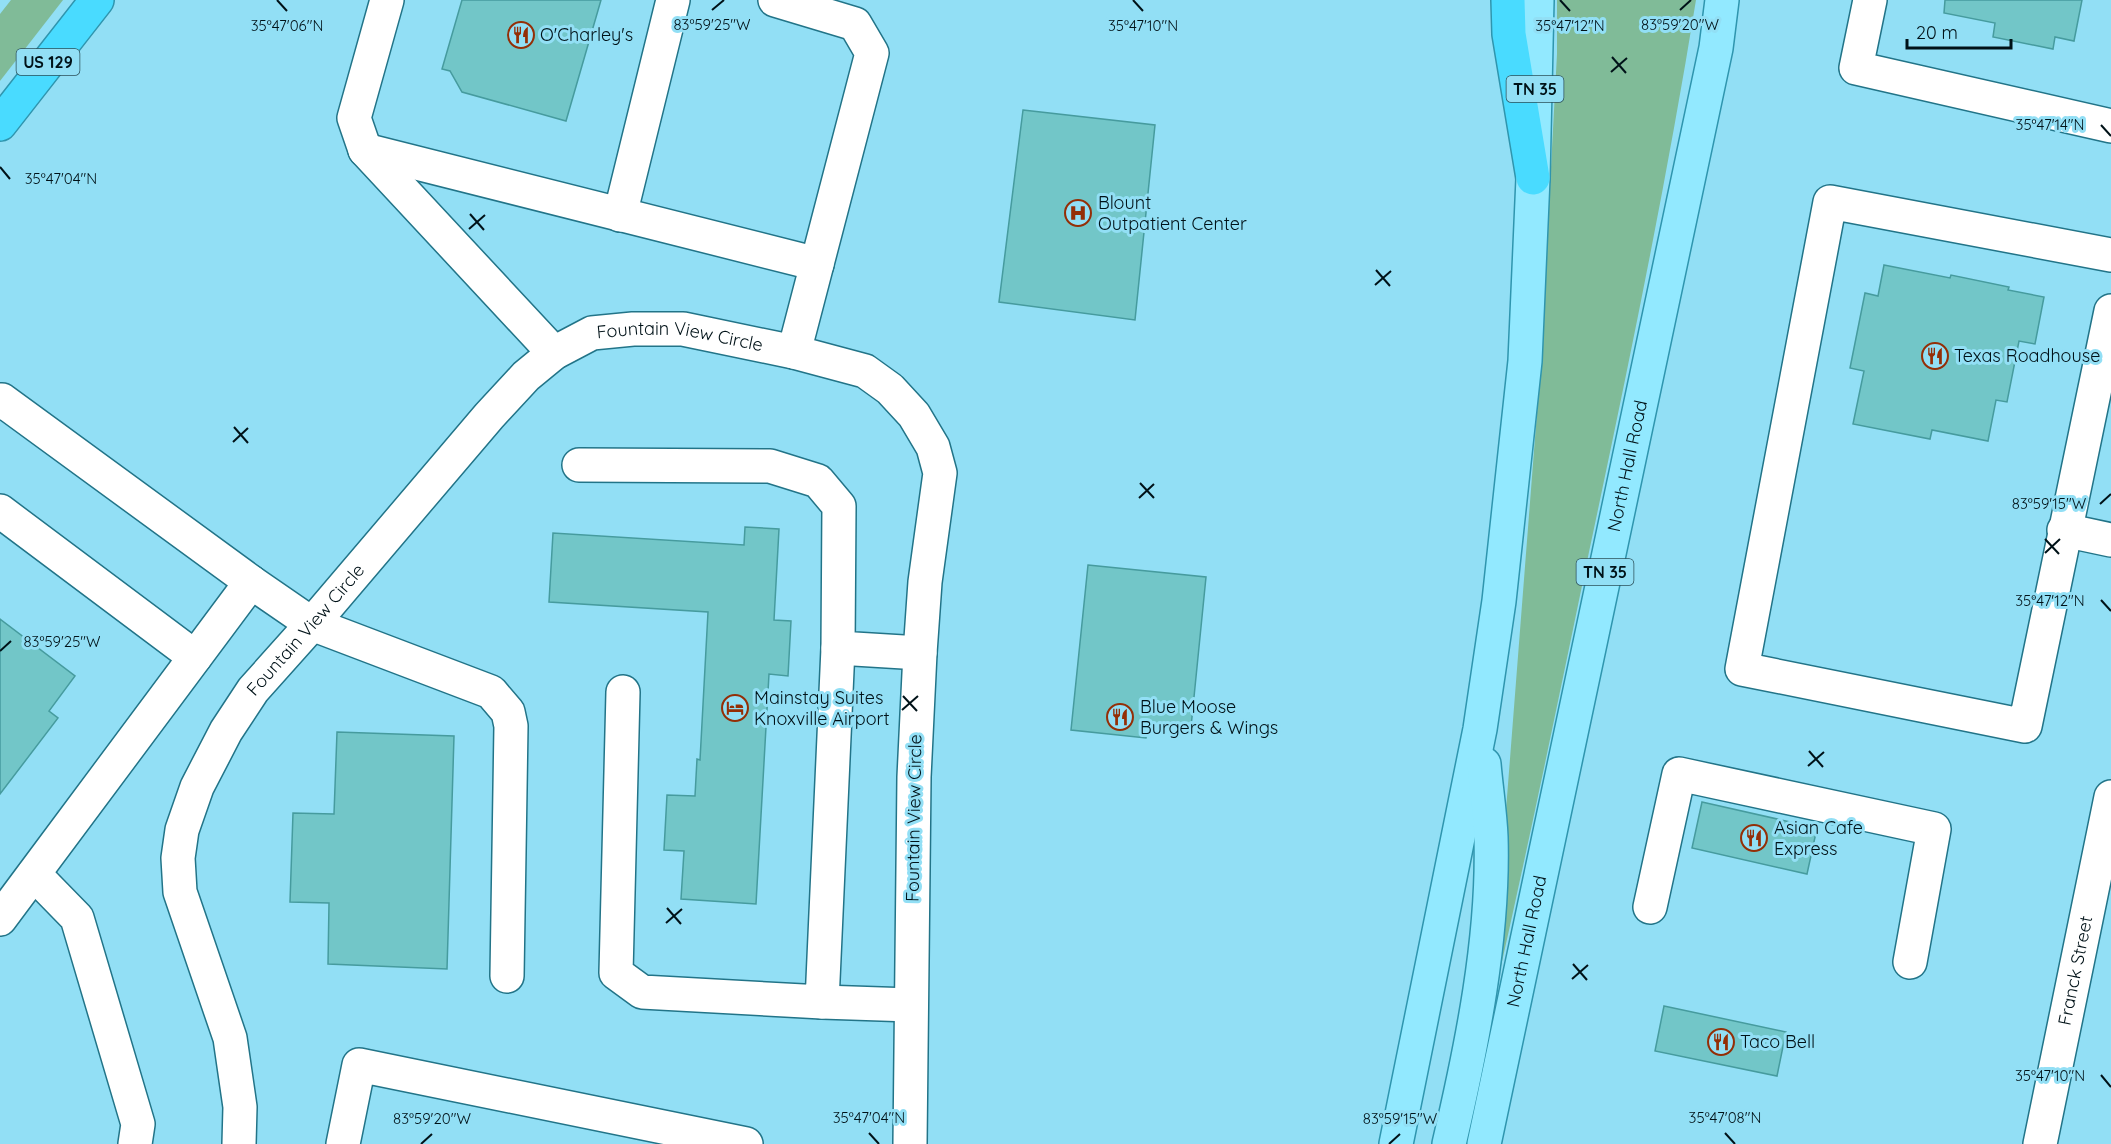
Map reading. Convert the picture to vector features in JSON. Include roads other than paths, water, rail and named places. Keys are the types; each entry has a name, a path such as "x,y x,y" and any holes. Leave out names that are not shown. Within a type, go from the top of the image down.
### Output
{"highway":[{"name":"US 129","path":"0,124 97,0"},
{"path":"1508,0 1509,34 1533,178"}],"main road":[{"name":"TN 35","path":"1396,1144 1480,729 1499,601 1525,361 1533,178 1537,0"},
{"name":"North Hall Road","path":"1484,1144 1714,60 1722,0"},
{"path":"1449,1144 1477,1011 1490,898 1491,836 1480,729"}],"street":[{"path":"387,0 354,118 365,150 554,353"},
{"path":"620,214 673,0"},
{"path":"775,0 855,24 872,53 794,352"},
{"path":"1870,0 1856,68 2111,126"},
{"path":"365,150 817,264"},
{"path":"2111,255 1830,202 1742,669 2025,726 2111,310"},
{"name":"Fountain View Circle","path":"240,1144 240,1107 230,1038 180,892 178,858 182,830 197,787 226,730 253,690 526,376 554,353 592,333 633,329 683,329 794,352 865,371 890,389 914,415 933,447 940,473 926,582 920,653 914,788 912,1144"},
{"path":"0,403 2,400 250,582 312,624 490,692 508,712 511,726 507,976"},
{"path":"579,465 770,466 818,481 839,506 838,648 822,1002"},
{"path":"0,511 195,657"},
{"path":"2064,530 2111,540"},
{"path":"0,919 250,582"},
{"path":"838,648 920,653"},
{"path":"623,692 616,973 642,992 911,1005"},
{"path":"1650,907 1679,774 1934,829 1911,962"},
{"name":"Franck Street","path":"2040,1144 2106,849 2111,797"},
{"path":"34,874 77,918 138,1124 135,1144"},
{"path":"343,1144 359,1065 746,1144"}],"place":[{"name":"O'Charley's","path":"521,35"},
{"name":"Blount Outpatient Center","path":"1078,213"},
{"name":"Texas Roadhouse","path":"1935,356"},
{"name":"Mainstay Suites Knoxville Airport","path":"735,708"},
{"name":"Blue Moose Burgers & Wings","path":"1120,717"},
{"name":"Asian Cafe Express","path":"1754,838"},
{"name":"Taco Bell","path":"1721,1042"}]}
